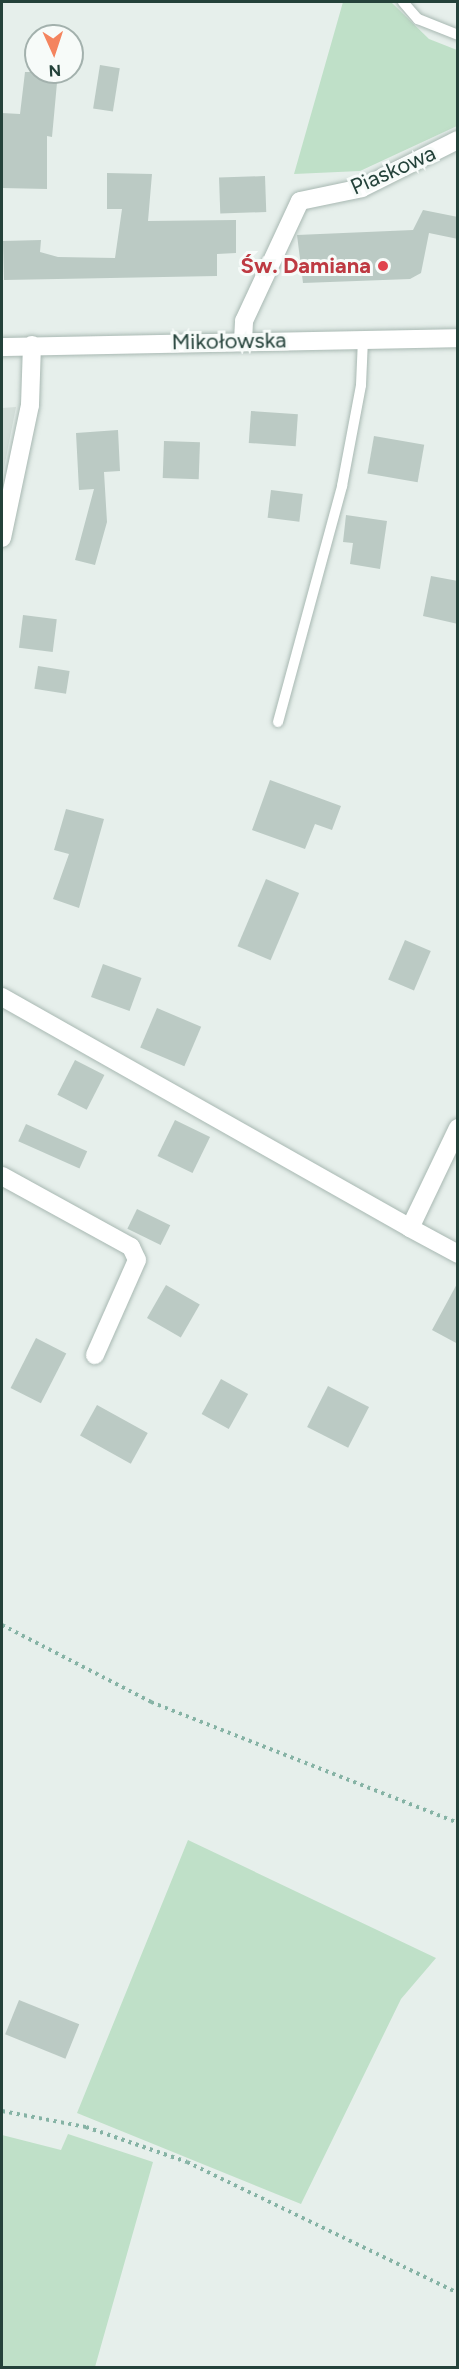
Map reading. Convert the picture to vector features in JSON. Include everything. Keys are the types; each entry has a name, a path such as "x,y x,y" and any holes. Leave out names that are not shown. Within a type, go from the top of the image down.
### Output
{"street":[{"name":"Piaskowa","path":"243,341 244,321 300,201 362,188 458,140"},
{"name":"Mikołowska","path":"2,346 458,338"},
{"path":"2,538 30,405 32,345"},
{"path":"2,997 458,1254"},
{"path":"410,1228 458,1128"},
{"path":"2,1176 131,1246 137,1260 95,1355"}],"lane":[{"path":"403,2 418,19 458,35"},
{"path":"278,722 342,486 362,386 363,339"}],"path":[{"path":"2,1625 152,1702 458,1823"},
{"path":"2,2111 86,2127 187,2162 458,2292"}],"shaded area":[{"path":"16,407 2,478 2,408"}],"green space":[{"path":"343,2 391,2 429,39 457,50 457,126 360,171 294,174"},
{"path":"188,1840 436,1958 401,1999 301,2204 77,2113"},
{"path":"68,2134 153,2162 95,2367 2,2367 2,2135 61,2150"}],"building":[{"path":"100,65 120,68 113,112 93,108"},
{"path":"24,80 24,84 57,84 52,137 47,136 47,189 2,188 2,113 20,114"},
{"path":"107,173 152,174 148,221 236,220 236,253 217,254 217,276 4,280 3,241 41,240 40,252 58,257 115,258 122,209 107,209"},
{"path":"265,176 266,212 220,214 219,178"},
{"path":"423,210 458,217 458,239 429,233 421,273 410,279 303,283 297,235 413,230"},
{"path":"251,411 298,414 296,446 249,443"},
{"path":"118,430 120,471 104,472 107,522 95,565 75,560 94,489 79,490 76,433"},
{"path":"374,436 424,445 418,482 367,473"},
{"path":"164,441 200,442 199,479 163,478"},
{"path":"271,490 303,494 299,522 268,518"},
{"path":"346,515 387,521 380,569 350,564 353,543 343,542"},
{"path":"431,576 458,581 458,624 423,616"},
{"path":"23,615 57,619 53,652 19,648"},
{"path":"38,666 70,671 66,694 34,689"},
{"path":"270,780 341,806 332,830 315,824 305,849 252,830"},
{"path":"66,809 104,819 79,908 53,899 69,854 54,850"},
{"path":"266,879 299,893 271,960 237,946"},
{"path":"405,940 431,951 414,991 388,980"},
{"path":"103,964 142,978 130,1011 91,997"},
{"path":"157,1008 201,1027 184,1066 140,1048"},
{"path":"75,1060 104,1075 87,1110 57,1095"},
{"path":"175,1120 210,1137 193,1173 157,1156"},
{"path":"26,1124 87,1151 79,1169 18,1141"},
{"path":"137,1209 170,1225 161,1245 127,1229"},
{"path":"458,1282 458,1344 432,1330"},
{"path":"166,1285 200,1304 181,1337 147,1318"},
{"path":"36,1338 66,1353 41,1403 11,1388"},
{"path":"221,1379 248,1394 229,1429 202,1414"},
{"path":"328,1386 369,1407 348,1448 307,1427"},
{"path":"97,1405 148,1433 131,1464 80,1436"},
{"path":"19,2000 79,2024 65,2059 5,2034"}],"place":[{"name":"Św. Damiana","path":"383,266"}]}
